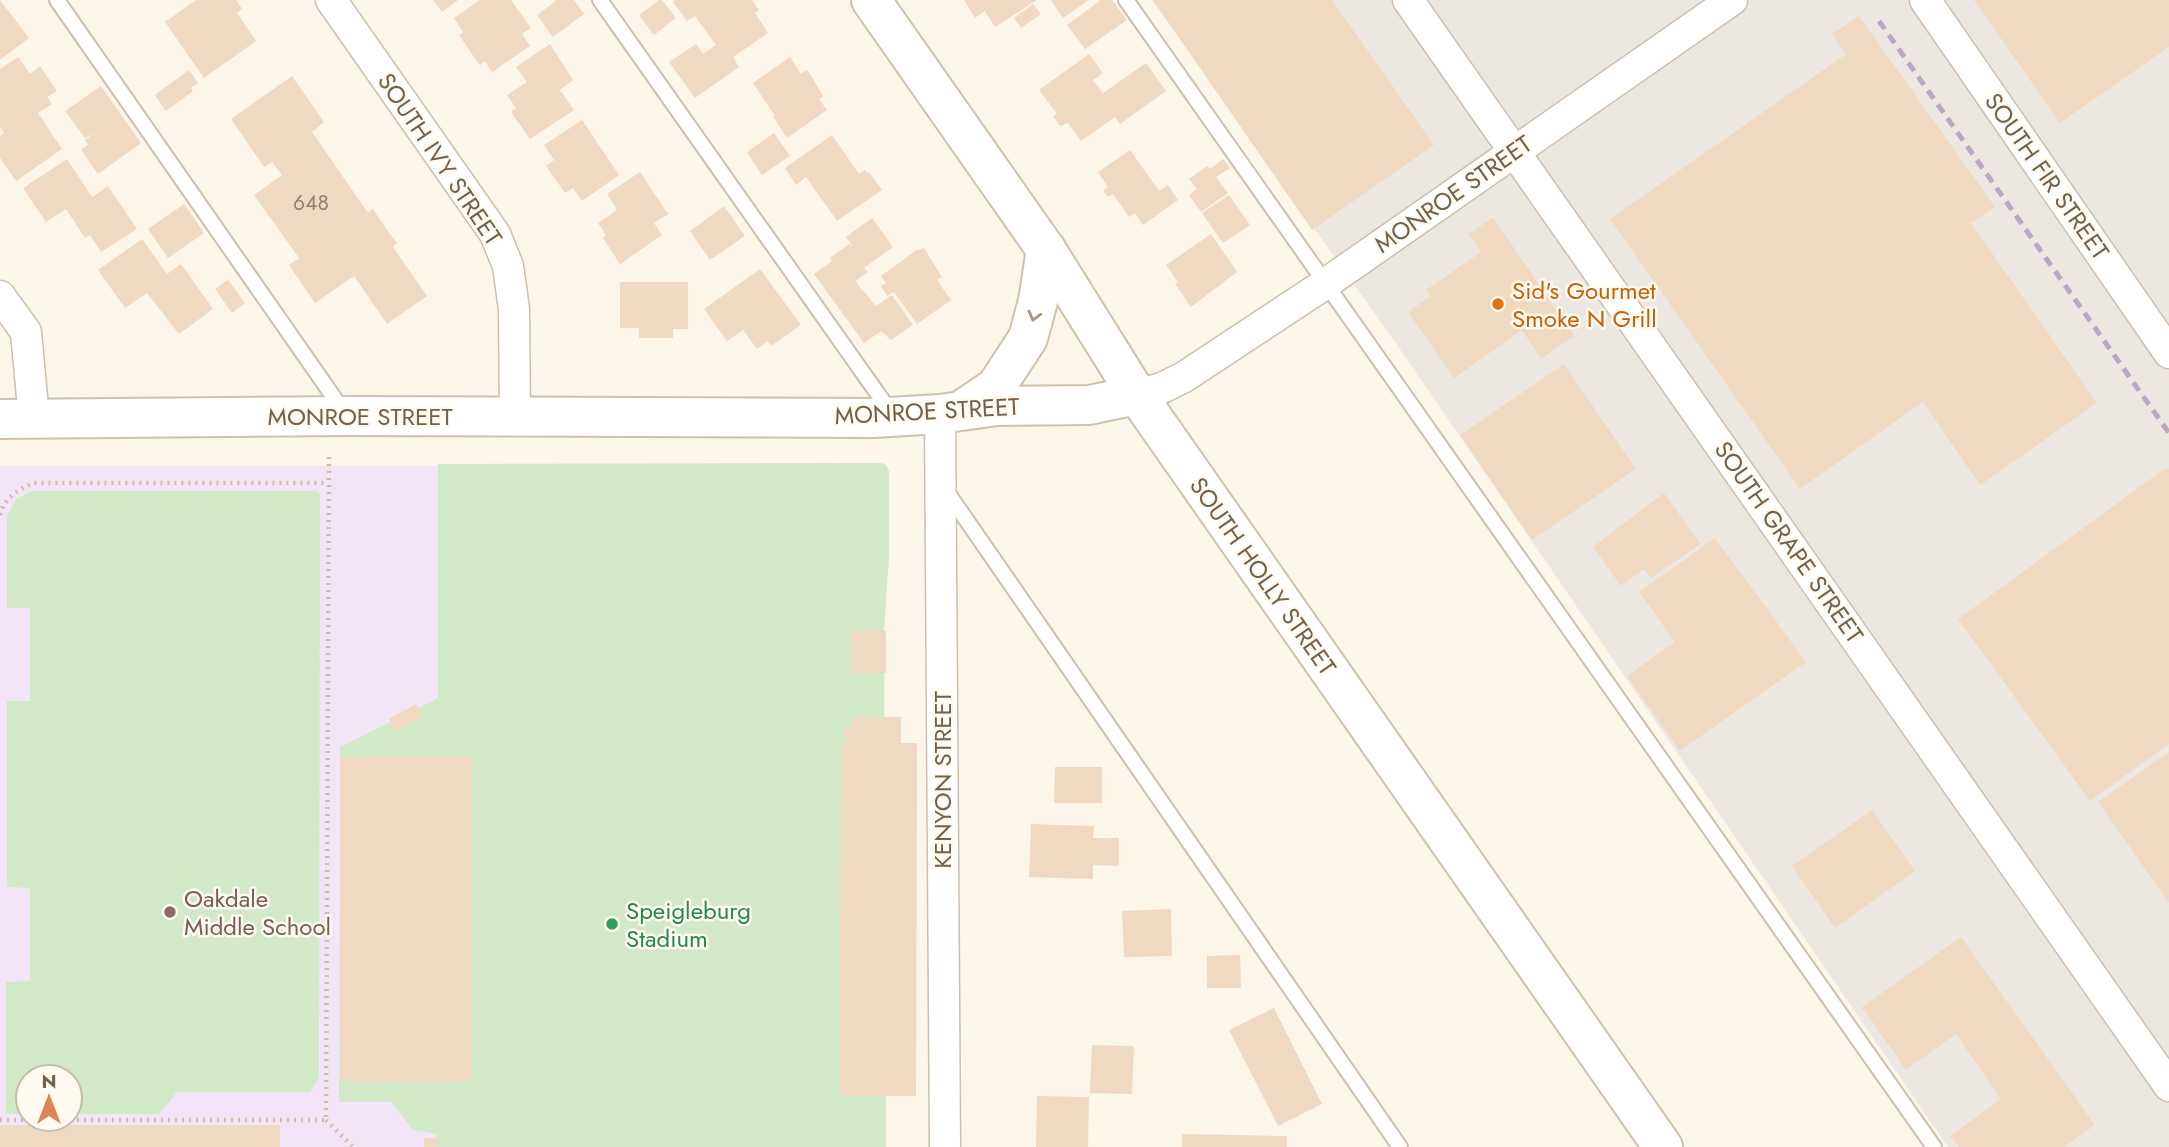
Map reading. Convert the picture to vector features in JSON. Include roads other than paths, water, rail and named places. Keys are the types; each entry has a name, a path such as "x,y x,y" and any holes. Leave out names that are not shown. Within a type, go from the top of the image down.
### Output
{"street":[{"name":"SOUTH IVY STREET","path":"331,0 495,234 508,266 514,309 514,416"},
{"name":"SOUTH HOLLY STREET","path":"871,0 1046,249 1137,396 1662,1147"},
{"name":"SOUTH GRAPE STREET","path":"1408,0 2169,1086"},
{"name":"MONROE STREET","path":"17,419 894,416 997,406 1089,405 1137,396 1184,377 1325,284 1732,0"},
{"name":"SOUTH FIR STREET","path":"1925,0 2169,353"},
{"path":"952,411 996,387 1028,338 1038,301 1046,249"},
{"path":"0,296 26,332 17,419"},
{"name":"KENYON STREET","path":"945,1147 940,482 952,411"}],"lane":[{"path":"57,0 338,416"},
{"path":"600,0 894,416"},
{"path":"1126,0 1934,1147"},
{"path":"940,482 1400,1147"}],"railway":[{"path":"1879,21 2169,433"}],"place":[{"name":"Sid's Gourmet Smoke N Grill","path":"1498,304"},
{"name":"Oakdale Middle School","path":"170,912"},
{"name":"Speigleburg Stadium","path":"612,924"}]}
